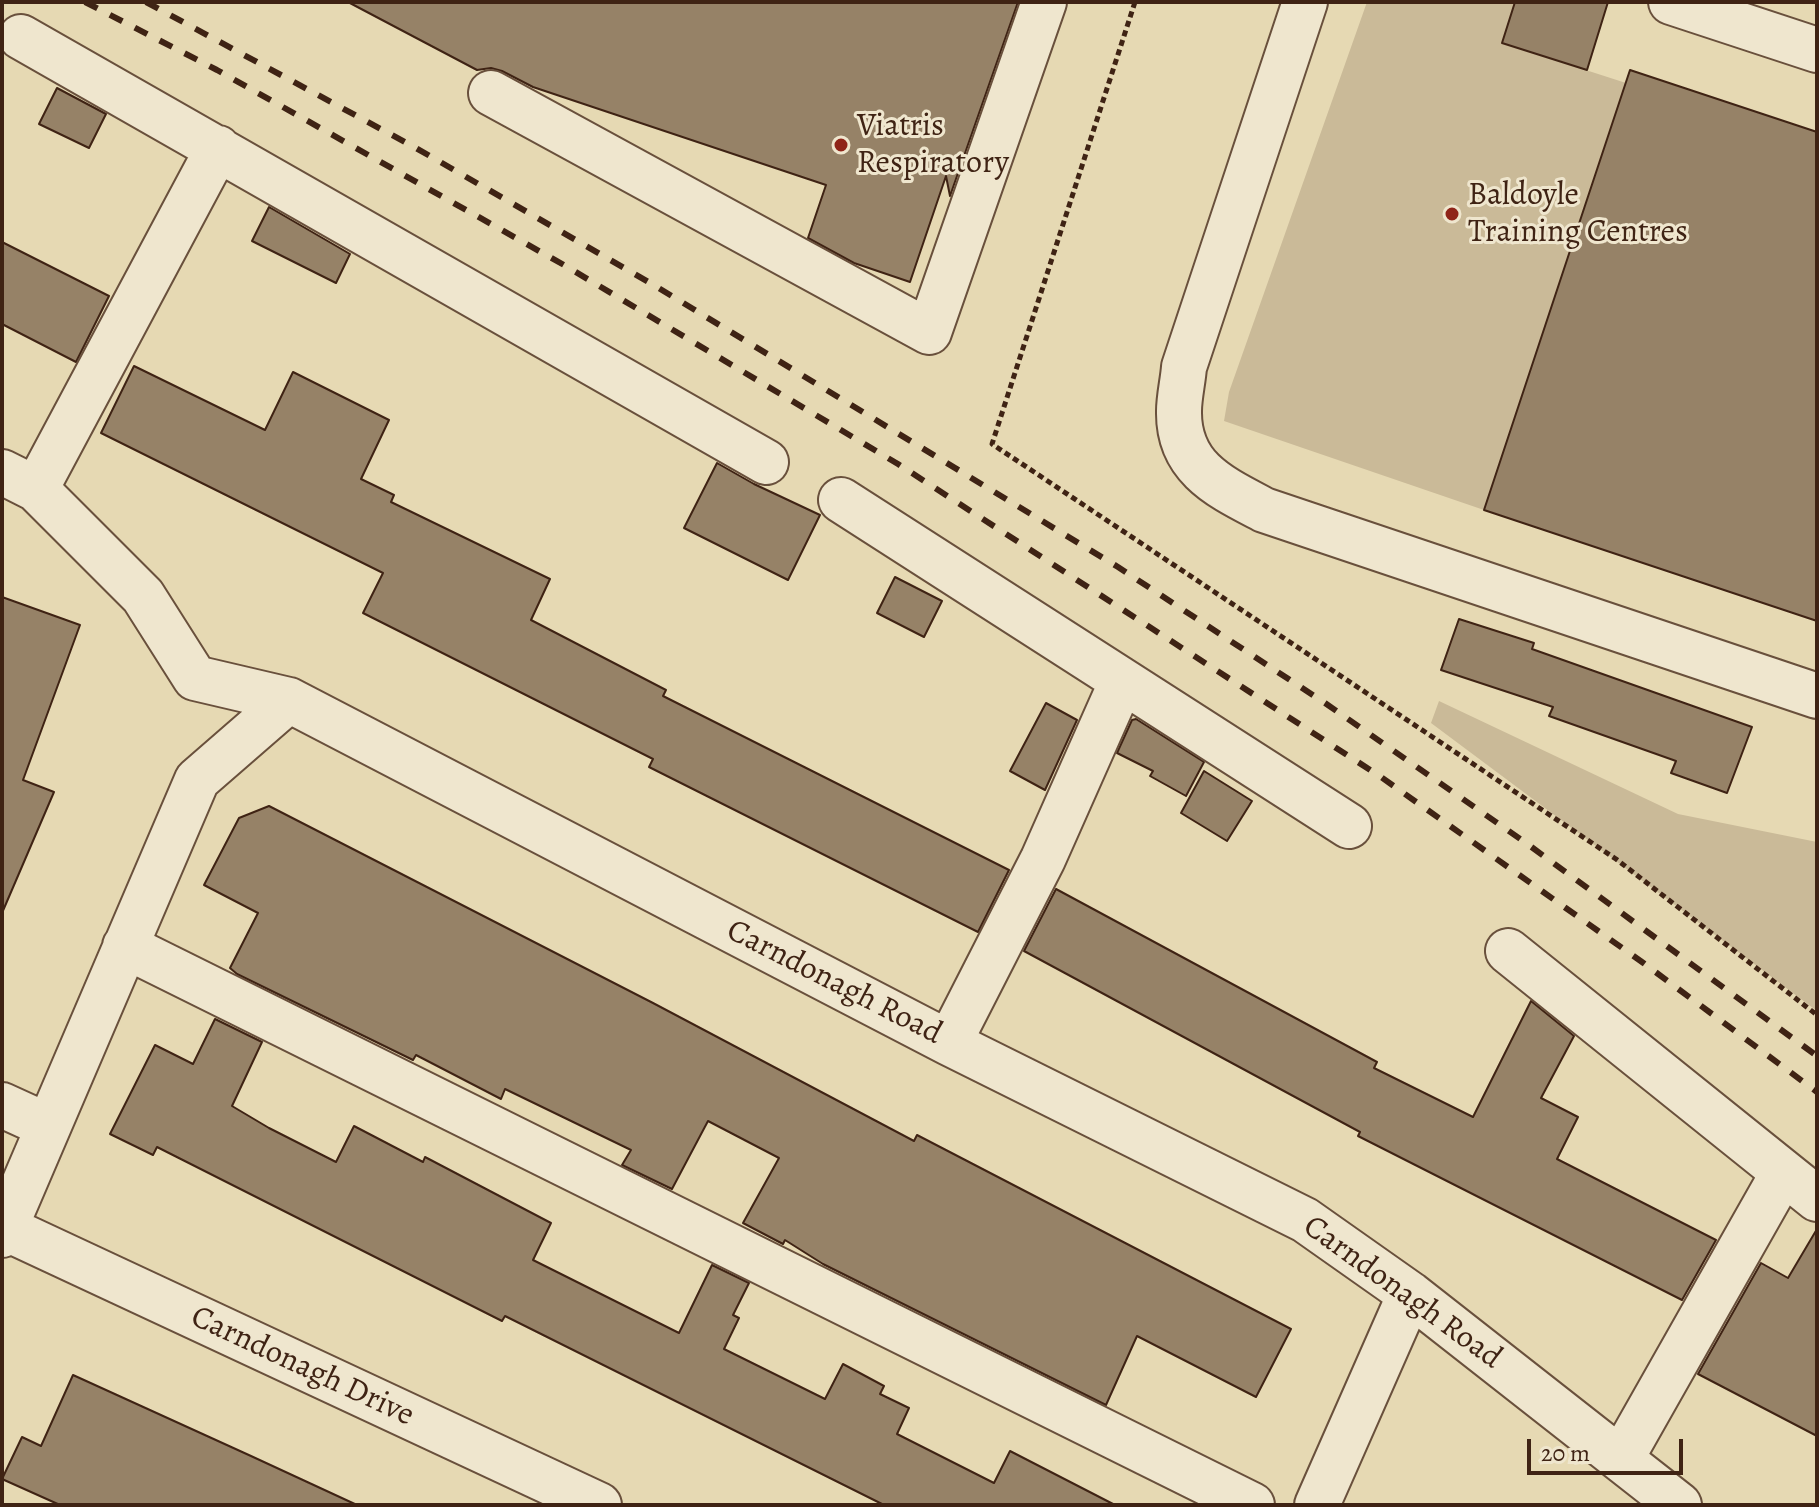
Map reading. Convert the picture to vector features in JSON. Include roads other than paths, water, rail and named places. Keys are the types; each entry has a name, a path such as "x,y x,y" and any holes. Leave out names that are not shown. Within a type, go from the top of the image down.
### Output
{"street":[{"path":"491,93 929,332 1044,2"},
{"path":"1305,2 1184,367 1179,412 1185,451 1215,484 1264,510 1817,696"},
{"path":"1671,2 1817,50"},
{"path":"21,37 766,462"},
{"path":"19,480 218,148"},
{"name":"Carndonagh Road","path":"19,480 143,596 195,678 289,700 949,1043 1305,1220 1410,1294 1679,1505"},
{"path":"841,500 1349,826"},
{"path":"949,1043 1043,859 1122,681"},
{"name":"Carndonagh Drive","path":"289,700 197,780 3,1231 599,1505"},
{"path":"125,946 1252,1505"},
{"path":"1508,951 1817,1199"},
{"path":"2,1105 48,1126"},
{"path":"1621,1459 1783,1173"},
{"path":"1317,1505 1410,1294"}],"railway":[{"path":"85,2 217,70 564,265 898,464 1381,777 1642,962 1817,1092"},
{"path":"146,2 416,148 652,284 1118,567 1325,703 1526,843 1817,1056"}],"place":[{"name":"Viatris Respiratory","path":"841,145"},
{"name":"Baldoyle Training Centres","path":"1452,214"}]}
